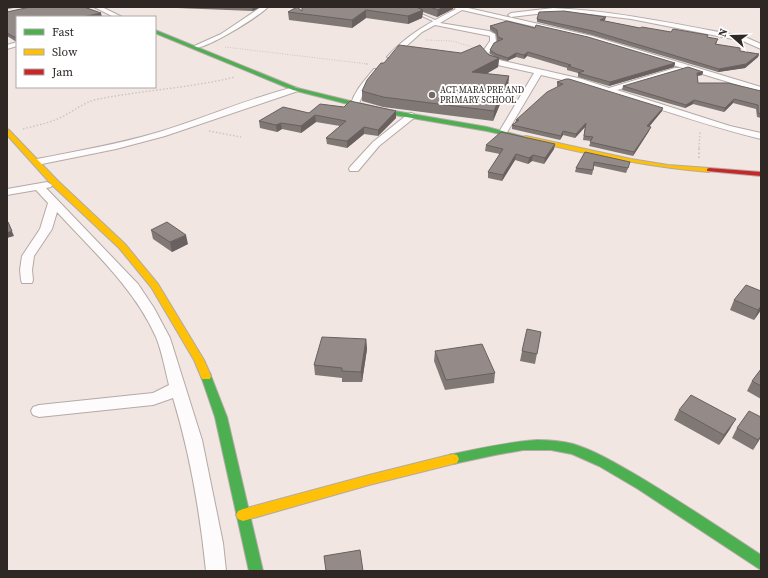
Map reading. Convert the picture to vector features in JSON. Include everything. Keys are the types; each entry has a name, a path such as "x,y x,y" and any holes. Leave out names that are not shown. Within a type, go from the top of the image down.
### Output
{"street":[{"path":"97,7 117,16"},
{"path":"199,46 223,35 265,7"},
{"path":"601,7 631,17"},
{"path":"355,104 356,98 362,88 383,65 408,42 434,22 459,8 590,38 761,90"},
{"path":"501,17 565,10 631,17 745,40 761,41"},
{"path":"434,22 493,35 493,41 485,50 484,54 492,61 538,73 564,77 703,119 727,128 761,136"},
{"path":"156,31 199,46 250,71 295,89 355,104 411,116 503,132 631,162 702,170 761,174"},
{"path":"745,40 761,47"},
{"path":"610,90 687,67"},
{"path":"503,132 538,73"},
{"path":"37,162 102,149 161,134 295,89"},
{"path":"354,169 376,144 411,116"},
{"path":"8,132 55,183 122,246 155,286 199,360 211,386 221,418 256,571"},
{"path":"7,192 55,183"},
{"path":"38,186 134,287 163,338 194,440 213,543 216,571"},
{"path":"27,280 25,263 32,248 38,242 46,228 54,202"},
{"path":"40,412 153,399 165,395 178,387"},
{"path":"243,515 389,473 487,451 520,447 554,446 581,452 617,471 666,499 761,563"}],"lane":[{"path":"404,7 434,22"}],"path":[{"path":"408,42 424,40 452,41 485,50"},
{"path":"199,46 383,65"},
{"path":"8,132 56,120 83,104 98,99 215,82 250,71"},
{"path":"702,170 699,153 700,134 703,119"},
{"path":"207,130 241,137"}],"building":[{"path":"30,7 84,7 101,13 87,16 16,16 16,37 7,33 7,12"},
{"path":"297,7 302,11 302,7 416,7 423,10 408,16 366,10 352,20 288,12"},
{"path":"430,7 443,7 438,10"},
{"path":"564,11 606,17 600,20 640,28 642,27 671,32 673,29 708,35 707,37 718,39 715,44 740,48 740,51 759,54 746,64 719,69 593,31 537,19 539,12"},
{"path":"507,21 535,28 536,25 588,37 675,63 610,82 578,73 584,71 568,66 571,65 528,52 524,55 516,53 508,58 496,54 490,50 494,43 503,39 498,37 497,30 490,26"},
{"path":"399,45 461,53 480,45 489,55 499,58 472,72 509,76 494,111 383,97 362,91 367,80"},
{"path":"688,67 703,72 697,73 698,83 728,83 761,91 761,114 758,113 758,105 734,99 725,108 694,100 686,105 623,86"},
{"path":"566,79 663,108 647,126 651,127 634,152 590,142 593,137 584,136 586,123 576,134 563,131 561,136 512,125 547,92 563,84 557,82"},
{"path":"350,101 396,111 378,130 364,127 347,141 326,138 346,121 315,115 301,126 281,123 276,125 259,121 283,107 309,113 320,104 344,107"},
{"path":"501,132 555,144 545,158 533,155 529,158 516,154 503,175 488,172 503,149 486,145"},
{"path":"585,152 630,162 628,168 594,162 593,170 576,168"},
{"path":"7,221 12,231 7,233"},
{"path":"167,222 186,235 170,242 151,230"},
{"path":"746,285 761,291 761,306 758,310 734,300"},
{"path":"527,329 541,332 537,354 522,351"},
{"path":"322,337 366,339 361,372 342,371 342,368 314,365"},
{"path":"482,344 495,373 446,380 435,351"},
{"path":"761,369 761,386 752,381"},
{"path":"691,395 736,419 724,435 679,410"},
{"path":"749,411 761,417 761,436 758,440 737,428"},
{"path":"360,550 363,571 326,571 324,556"}],"traffic: fast":[{"path":"156,31 295,89 383,111 487,129 526,138"},
{"path":"206,376 221,417 256,571"},
{"path":"453,459 509,447 551,445 573,449 596,459 642,485 761,563"}],"traffic: slow":[{"path":"7,131 55,183 122,246 155,286 199,360 206,376"},
{"path":"526,138 631,161 668,167 709,170"},
{"path":"243,515 369,480 453,459"}],"traffic: jam":[{"path":"709,170 761,174"}],"place":[{"name":"ACT MARA PRE AND PRIMARY SCHOOL","path":"432,95"}]}
